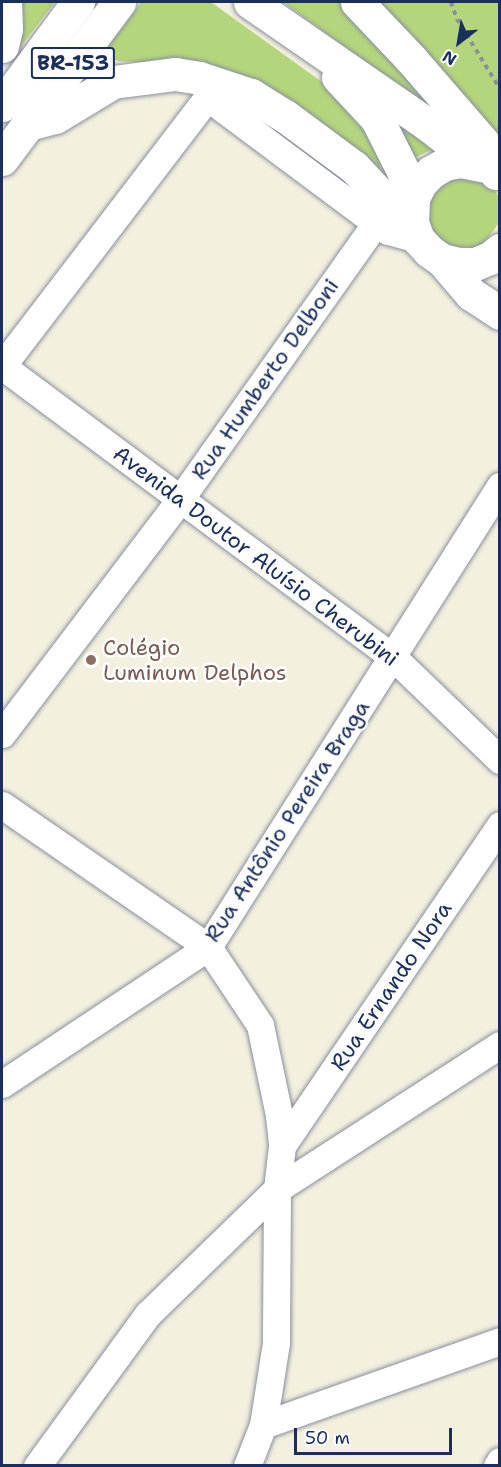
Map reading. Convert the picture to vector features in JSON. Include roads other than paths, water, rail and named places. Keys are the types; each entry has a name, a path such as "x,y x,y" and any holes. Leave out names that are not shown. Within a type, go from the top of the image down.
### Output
{"main road":[{"path":"2,46 6,28 5,2"},
{"name":"BR-153","path":"2,105 78,2"},
{"name":"BR-153","path":"2,159 119,2"},
{"path":"250,2 314,48 366,81 491,171"},
{"path":"357,2 411,59 489,149 491,171"},
{"path":"314,48 376,119 403,171 415,220 429,251 442,260 471,294 500,314"},
{"path":"28,124 55,117 113,82 175,74 212,90 251,95 285,116 354,166 377,192 415,220"},
{"path":"415,220 420,184 438,168 460,161 491,171"},
{"path":"442,260 458,264 475,264 500,250"}],"street":[{"path":"2,366 212,90 375,223 388,231 415,220"},
{"name":"Rua Humberto Delboni","path":"2,734 181,498 375,223"},
{"name":"Avenida Doutor Aluísio Cherubini","path":"2,366 393,657 500,760"},
{"name":"Rua Antônio Pereira Braga","path":"2,1084 208,947 500,486"},
{"path":"2,805 208,947 260,1025 279,1115 282,1146 277,1190 276,1343 262,1425 247,1466"},
{"name":"Rua Ernando Nora","path":"282,1146 500,825"},
{"path":"37,1466 148,1314 277,1190 500,1045"},
{"path":"262,1425 500,1341"},
{"path":"497,1466 500,1461"}],"place":[{"name":"Colégio Luminum Delphos","path":"91,660"}]}
